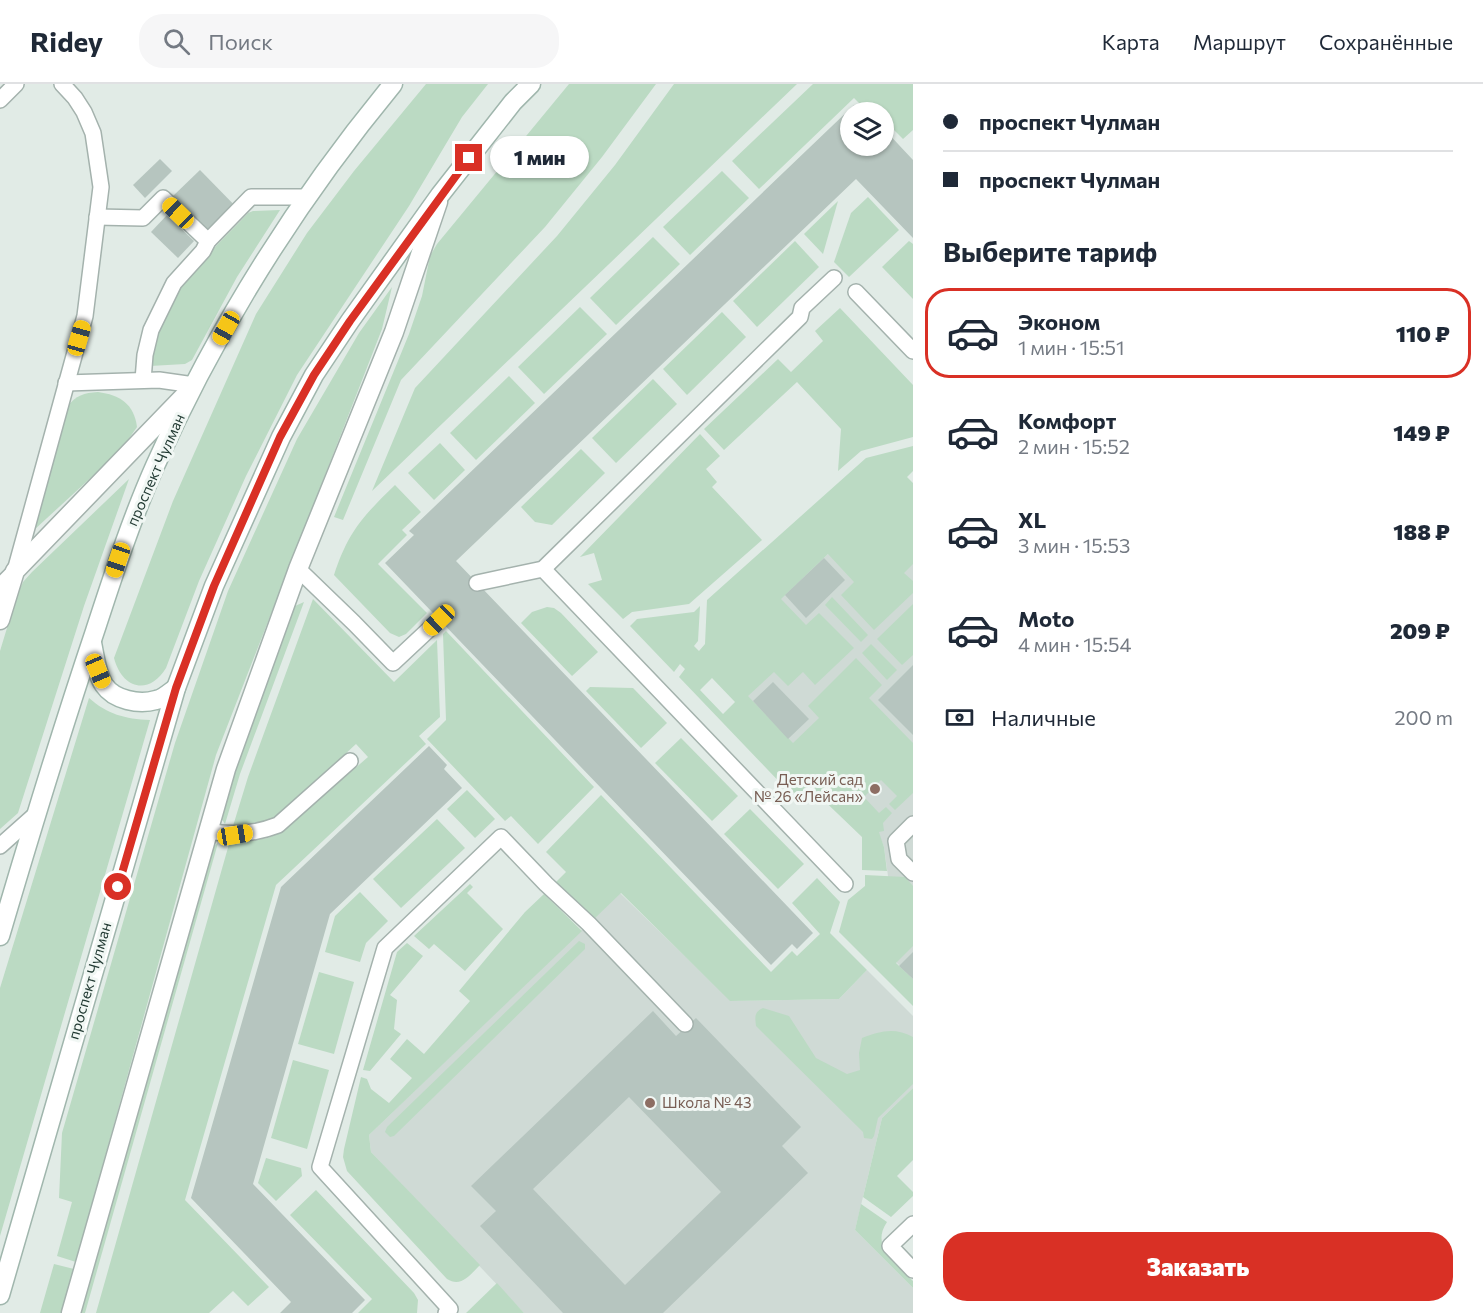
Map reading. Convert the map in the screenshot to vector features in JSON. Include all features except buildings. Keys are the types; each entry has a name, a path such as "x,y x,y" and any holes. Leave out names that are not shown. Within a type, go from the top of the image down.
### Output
{"main road":[{"name":"проспект Чулман","path":"0,936 91,641 125,540 155,467 194,385 247,290 308,197 364,119 393,84"},
{"name":"проспект Чулман","path":"0,1295 176,688 214,586 280,437 314,375 440,195 513,102 531,84"},
{"path":"71,1313 226,769 298,569 394,332 440,195"},
{"path":"0,620 15,571 194,385"},
{"path":"91,641 104,686 119,697 138,703 158,700 176,688"}],"lane":[{"path":"0,100 16,84"},
{"path":"0,586 15,571 85,316 101,187 93,133 80,105 62,84"},
{"path":"143,380 147,346 161,306 174,284 203,251 208,241 250,197 308,197"},
{"path":"97,217 143,218 163,198 208,241"},
{"path":"477,583 543,569 800,316 802,308 834,278"},
{"path":"856,292 913,351"},
{"path":"66,383 159,380 194,385"},
{"path":"298,569 393,663 439,620"},
{"path":"543,569 845,884"},
{"path":"208,831 235,835 266,830 278,825 350,761"},
{"path":"0,846 36,814"},
{"path":"913,824 896,841 899,859 913,873"},
{"path":"446,1313 450,1309 320,1167 385,948 501,837 685,1024"},
{"path":"913,1224 890,1246 913,1270"}],"shaded area":[{"name":"Детский сад № 26 «Лейсан»","path":"877,508 913,546 913,979 878,944 895,927 884,847 879,834 714,661"},
{"name":"Школа № 43","path":"620,893 731,1001 839,999 867,970 913,1016 913,1088 882,1118 855,1230 913,1288 913,1313 524,1313 371,1152 369,1135"}],"green space":[{"path":"426,84 488,84 462,117 409,206 297,375 246,476 199,581 166,668 152,683 137,685 129,682 123,677 114,658 173,501 256,314 307,233 354,171"},
{"path":"569,84 656,84 602,157 545,227 401,380 343,520 334,517 409,334 422,296 430,256 437,244"},
{"path":"674,84 797,84 372,491 415,388 557,236 615,165"},
{"path":"813,84 913,84 913,130 903,139 894,130 894,102 858,102 854,98 850,102 840,102 840,111 759,189 732,161"},
{"path":"722,171 749,198 690,255 663,227"},
{"path":"868,197 899,230 849,277 834,262 851,213"},
{"path":"838,201 823,254 804,234"},
{"path":"280,210 237,277 192,360 185,364 150,366 159,326 169,305 189,277 248,213"},
{"path":"653,237 680,264 616,325 590,298"},
{"path":"795,241 819,267 757,327 733,301"},
{"path":"909,241 913,244 913,299 882,267"},
{"path":"392,287 382,329 216,755 76,1262 57,1256 72,1202 59,1198 62,1133 175,743 228,591 297,439 359,333"},
{"path":"580,307 607,334 544,394 518,367"},
{"path":"840,308 913,385 913,437 861,451 838,471 841,429 797,382 724,450 704,429 778,359 791,372 823,341 815,331"},
{"path":"722,312 746,337 687,395 663,369"},
{"path":"509,376 535,403 476,460 450,433"},
{"path":"653,379 677,404 616,463 592,438"},
{"path":"98,392 125,402 133,412 137,427 121,450 34,530 67,407 81,395"},
{"path":"700,434 720,456 706,469 717,482 712,487 762,540 689,604 632,612 623,619 588,584 602,580 594,553 580,557"},
{"path":"440,443 465,470 434,500 408,473"},
{"path":"913,446 913,471 907,477 913,483 913,564 904,573 913,581 913,593 874,630 841,595 854,582 828,554 781,599 806,625 819,613 854,648 815,685 803,672 788,686 774,672 748,696 793,743 819,718 808,706 856,658 882,685 869,698 913,743 913,793 895,810 889,804 897,796 881,780 864,797 879,813 886,807 892,813 883,823 884,831 879,832 884,847 887,871 862,870 862,837 813,790 789,792 679,677 685,669 680,664 674,672 630,626 637,619 694,612 700,606 698,641 694,646 699,651 705,644 707,600 866,458","holes":["712,678 735,702 723,714 700,690"]},
{"path":"581,449 605,473 552,525 535,522 521,507"},
{"path":"129,479 84,606 18,813 0,829 0,651 17,595 23,582 32,572"},
{"path":"395,485 421,512 402,530 407,535 378,564 427,613 406,634 399,637 390,633 334,575 351,536 374,506"},
{"path":"832,597 868,635 861,642 825,605"},
{"path":"313,599 394,682 437,640 440,717 419,736 426,744 276,885 185,1200 269,1287 248,1306 233,1291 209,1313 96,1313 229,844 268,838 283,831 368,757 356,744 276,818 233,826 248,777"},
{"path":"304,602 240,774 225,824 221,818 235,772 295,606"},
{"path":"913,604 913,655 902,665 877,639"},
{"path":"547,607 554,608 561,613 598,652 572,676 521,623 532,612"},
{"path":"446,631 594,787 538,844 511,816 505,821 427,739 446,720 443,634"},
{"path":"871,644 897,670 887,680 862,653"},
{"path":"590,687 633,688 667,723 641,748 586,691"},
{"path":"89,698 117,715 150,720 0,1236 0,988"},
{"path":"681,738 738,796 712,821 655,763"},
{"path":"467,790 495,819 475,838 447,809"},
{"path":"601,795 771,972 792,951 797,956 820,934 792,903 817,878 840,902 830,933 867,970 839,999 730,1001 621,893 594,919 556,882 566,872 546,852"},
{"path":"750,809 804,864 778,889 724,834"},
{"path":"437,819 465,848 401,908 373,879"},
{"path":"218,843 85,1313 79,1313 213,847"},
{"path":"865,875 905,877 913,886 913,946 896,963 913,979 913,1006 839,932 848,900 865,886"},
{"path":"470,884 473,887 467,893 503,929 465,971 434,944 429,949 414,936"},
{"path":"360,892 388,921 366,943 360,962 325,952 335,916"},
{"path":"544,894 582,931 369,1135 371,1152 480,1265 465,1279 452,1281 447,1279 347,1171 343,1157 344,1149 361,1077 367,1079 371,1089 389,1103 412,1078 390,1059 407,1039 424,1054 470,1001 459,991 525,912"},
{"path":"579,941 585,944 585,949 394,1136 390,1137 385,1132 387,1127"},
{"path":"407,943 423,956 390,995 397,1000 394,1029 401,1034 370,1071 363,1070 397,952"},
{"path":"319,972 354,982 334,1054 298,1044"},
{"path":"763,1008 789,1016 816,1058 847,1074 860,1070 859,1053 862,1038 888,1031 900,1032 913,1037 913,1084 878,1118 872,1139 864,1138 863,1132 756,1026 756,1015"},
{"path":"293,1060 329,1070 307,1149 271,1138"},
{"path":"913,1088 913,1160 897,1176 913,1192 913,1196 891,1217 863,1197 882,1118"},
{"path":"266,1158 301,1168 302,1176 276,1201 258,1183"},
{"path":"316,1190 414,1293 418,1300 417,1313 358,1313 372,1299 290,1215"},
{"path":"861,1204 887,1222 883,1231 883,1247 913,1281 913,1288 855,1230"},
{"path":"54,1264 74,1269 61,1313 40,1313"},
{"path":"497,1283 524,1313 466,1313"}],"place":[{"name":"Детский сад № 26 «Лейсан»","path":"875,789"},
{"name":"Школа № 43","path":"650,1103"}],"route":[{"path":"118,887 176,688 214,586 280,437 314,375 350,321 469,158"}]}
